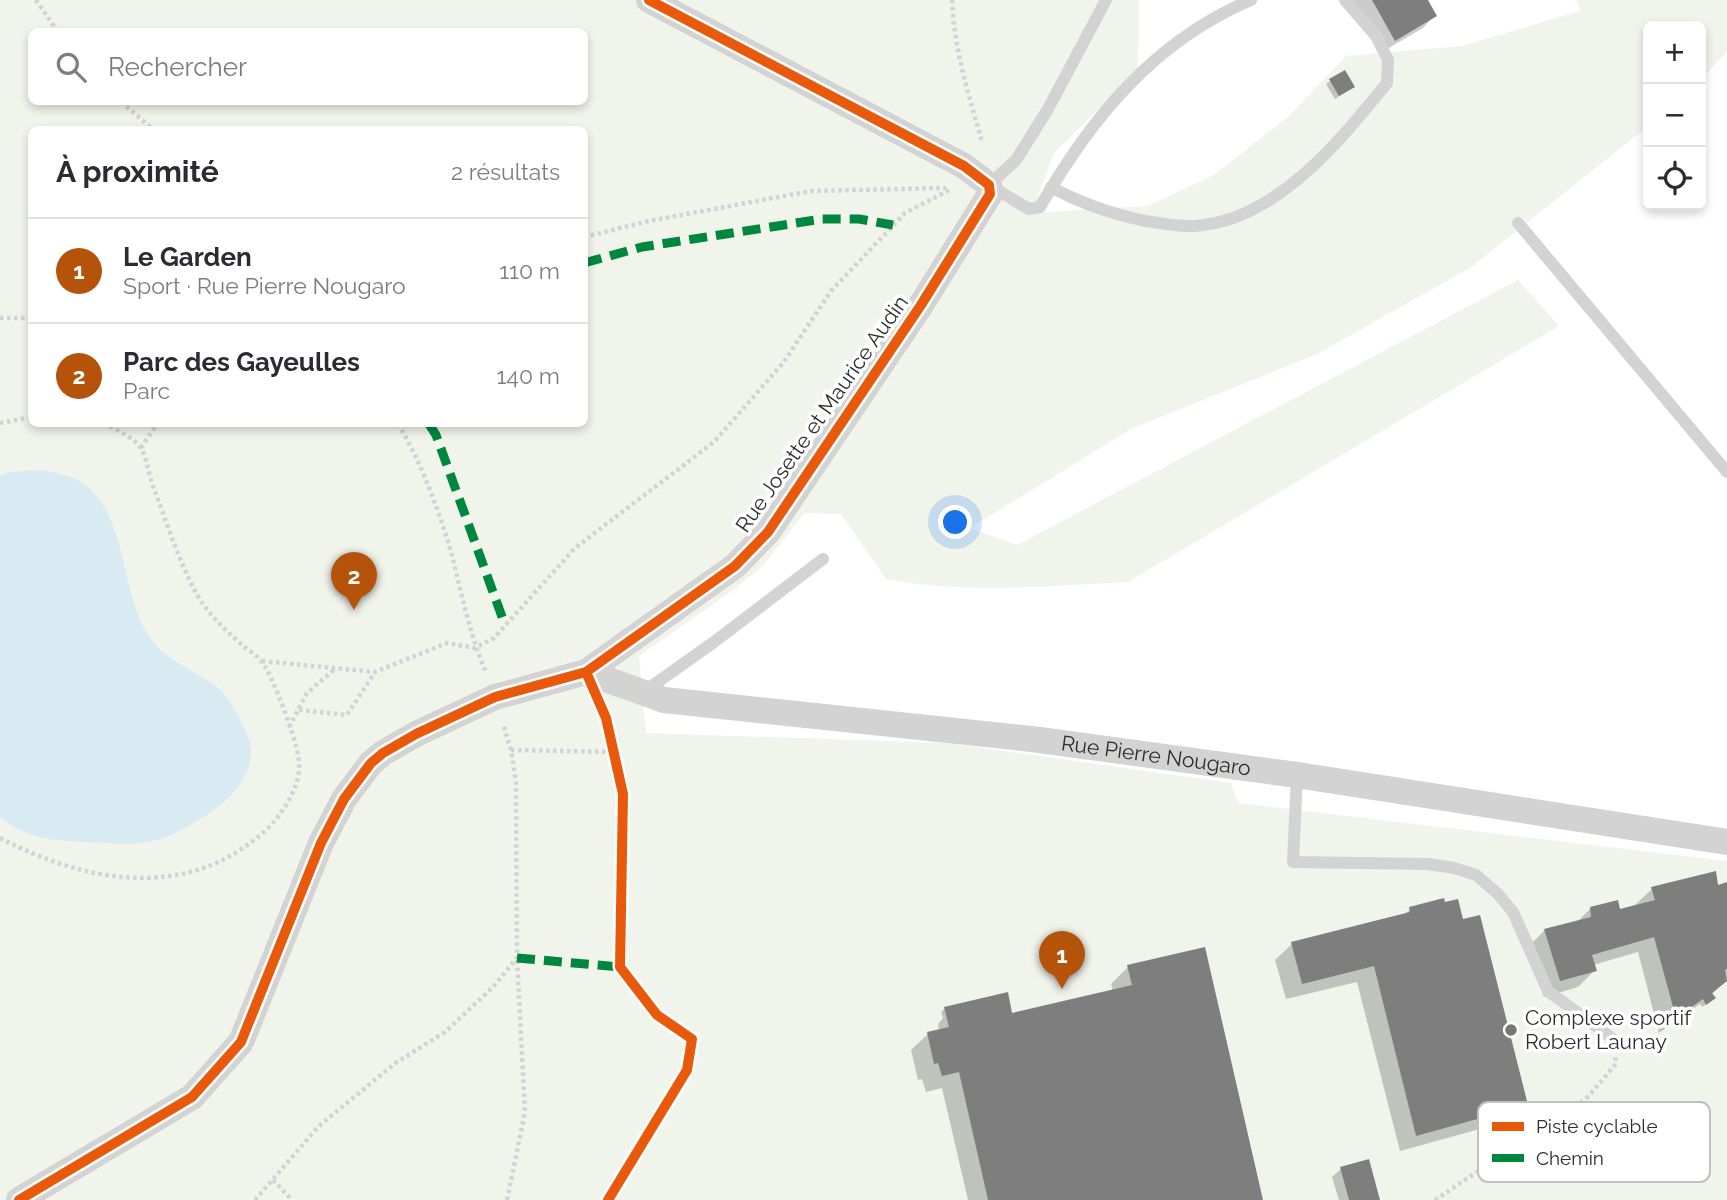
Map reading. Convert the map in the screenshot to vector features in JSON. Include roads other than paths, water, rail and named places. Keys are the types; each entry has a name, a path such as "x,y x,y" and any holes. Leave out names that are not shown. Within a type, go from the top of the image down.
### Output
{"street":[{"path":"649,0 964,166 989,185"},
{"name":"Rue Josette et Maurice Audin","path":"19,1200 192,1097 241,1042 321,843 344,799 371,763 416,734 495,697 586,672 735,566 768,532 921,305 990,194 989,185"},
{"name":"Rue Pierre Nougaro","path":"586,672 664,700 1031,739 1297,775 1727,842"}],"lane":[{"path":"1106,0 1048,109 1016,160 989,185 1029,209 1040,207 1090,128 1159,55 1200,24 1251,0"},
{"path":"1051,187 1080,202 1119,215 1160,223 1194,226 1221,221 1254,210 1307,173 1387,83 1388,60 1376,36 1345,0"},
{"path":"1518,223 1727,472"},
{"path":"642,694 715,642 822,559"},
{"path":"1297,775 1293,862 1428,864 1476,875 1497,892 1513,912 1548,991 1612,1038"}],"place":[{"name":"Parc des Gayeulles","path":"354,610"},
{"name":"Le Garden","path":"1062,989"},
{"name":"Complexe sportif Robert Launay","path":"1511,1030"}]}
